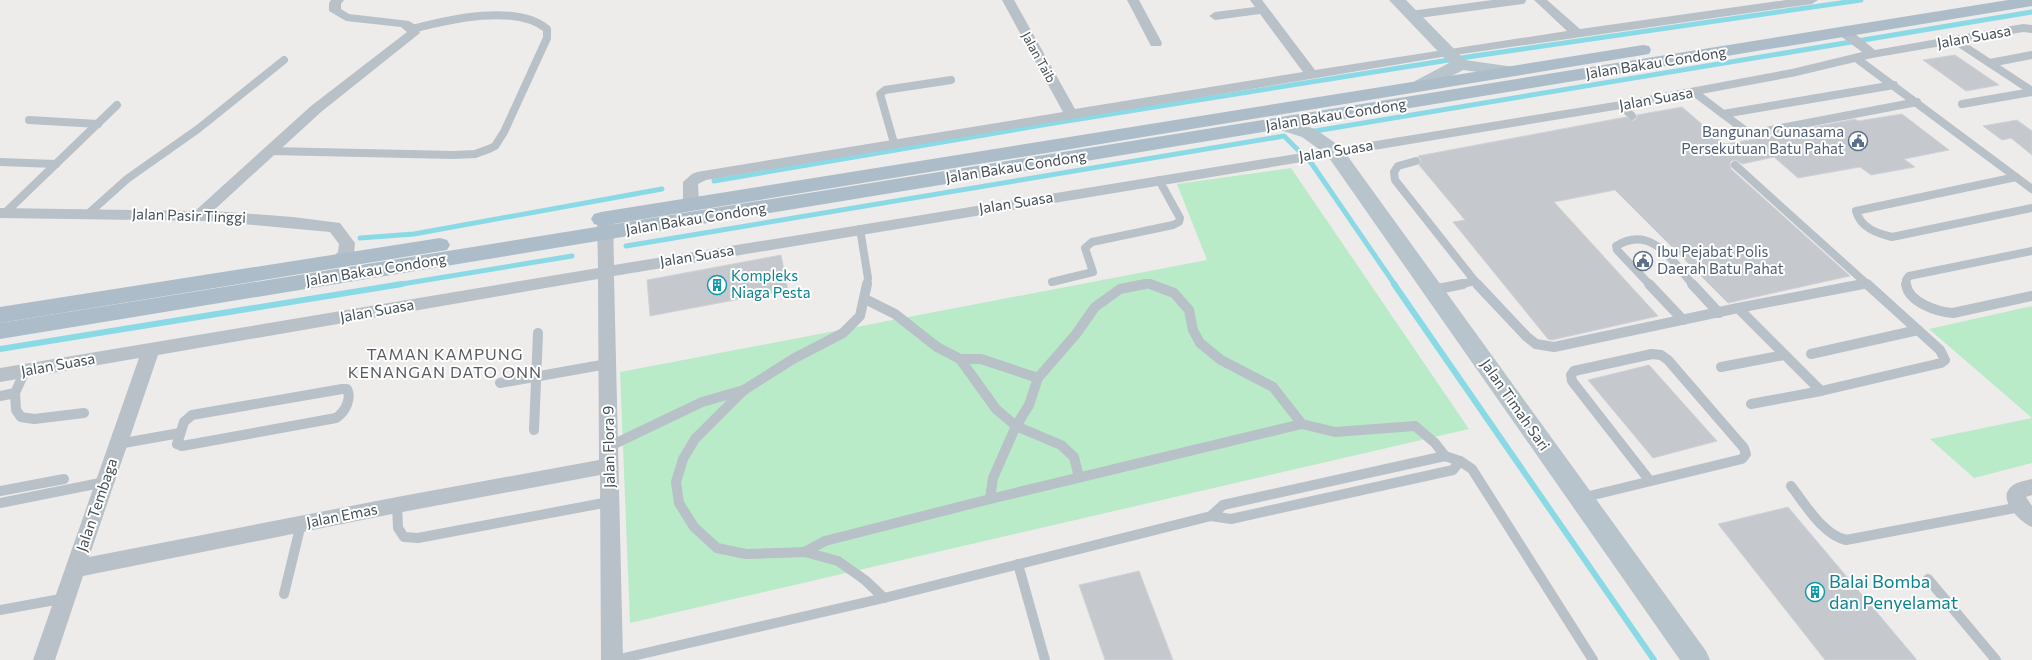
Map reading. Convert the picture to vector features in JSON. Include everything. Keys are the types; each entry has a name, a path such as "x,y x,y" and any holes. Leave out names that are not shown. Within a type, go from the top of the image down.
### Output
{"main road":[{"name":"Jalan Bakau Condong","path":"0,315 342,257 605,226 691,203 1507,71 1958,0"},
{"name":"Jalan Bakau Condong","path":"0,331 605,226 1288,126 1848,35 2032,1"}],"street":[{"path":"200,215 316,109 409,39 414,33 408,26 346,16 335,11 335,3 338,0"},
{"name":"Jalan Taib","path":"1010,0 1071,114"},
{"path":"1133,0 1156,43"},
{"path":"1397,0 1410,15 1454,58 1507,71"},
{"path":"1540,0 1578,34"},
{"path":"691,203 690,182 696,177 1311,74 1454,58 1578,34 1795,1 1812,0"},
{"path":"1215,16 1260,5 1311,74"},
{"name":"Jalan Suasa","path":"0,375 860,229 1281,160 1324,149 1621,106 1694,92 1864,53 1956,41 2023,28 2032,29"},
{"path":"1848,35 1864,53"},
{"path":"1421,85 1437,78 1454,58"},
{"path":"1288,126 1324,149"},
{"name":"Jalan Timah Sari","path":"1324,149 1433,290 1696,660"},
{"name":"Jalan Pasir Tinggi","path":"2,213 200,215 285,220 335,227 347,243 342,257"},
{"name":"Jalan Flora 9","path":"605,226 609,502 614,660"},
{"name":"Jalan Tembaga","path":"44,660 151,350"},
{"name":"Jalan Emas","path":"75,569 397,505 609,466"},
{"path":"2026,513 2016,500 2016,494 2022,489 2032,486"}],"lane":[{"path":"1476,0 1481,5"},
{"path":"1410,15 1522,0"},
{"path":"270,151 475,154 495,146 504,132 547,38 547,29 544,25 533,20 472,16 408,26"},
{"path":"1956,41 2032,92"},
{"path":"1864,53 1894,85 2032,189"},
{"path":"1990,64 2032,56"},
{"path":"88,214 128,179 198,129 284,60"},
{"path":"894,143 880,94 885,90 951,80"},
{"path":"1724,114 1894,85"},
{"path":"1694,92 1750,134 1917,102"},
{"path":"1962,104 2032,92"},
{"path":"2,213 56,164 117,105"},
{"path":"1621,106 1632,116"},
{"path":"29,120 98,124"},
{"path":"1416,160 1398,166 1394,172 1395,180 1475,281 1527,337 1536,344 1545,347 1568,345 1738,308 1866,283"},
{"path":"0,162 56,164"},
{"path":"1736,165 1940,350 1945,360 1941,363 1751,404"},
{"path":"2016,177 1856,211 1857,218 1862,224 1874,232 1892,237 2032,208"},
{"path":"1052,282 1093,272 1086,248 1092,242 1173,225 1179,222 1180,218 1159,180"},
{"path":"860,229 868,278 865,300 860,316 843,333 793,359 744,390 695,439 683,459 676,482 678,503 694,527 717,548 746,554 806,552 838,561 865,580 884,598"},
{"path":"1683,320 1617,250 1616,246 1638,239 1647,239 1655,243 1719,313"},
{"path":"2032,251 1909,276 1906,280 1906,286 1909,292 1918,301 1935,310 1953,313 2032,296"},
{"path":"1433,290 1475,281"},
{"path":"990,499 993,478 1016,426 1029,405 1038,378 1076,334 1095,307 1120,289 1148,283 1174,293 1189,310 1193,330 1200,343 1221,360 1273,387 1302,424"},
{"path":"865,300 895,314 937,347 960,359 996,409 1016,426 1061,444 1074,457 1079,477"},
{"path":"1738,308 1821,390"},
{"path":"1811,354 1918,330"},
{"path":"534,430 538,332"},
{"path":"1581,498 1742,459 1746,454 1744,448 1668,360 1661,355 1652,354 1574,371 1571,375 1572,381 1650,481"},
{"path":"1721,367 1784,355"},
{"path":"960,359 981,359 1038,378"},
{"path":"500,383 607,364"},
{"path":"25,371 15,393 16,410 21,417 34,419 84,412"},
{"path":"342,389 347,389 349,393 346,410 342,415 336,418 182,446 176,444 180,433 184,422 192,415 342,389"},
{"path":"608,447 702,402 744,390"},
{"path":"0,396 15,393"},
{"path":"806,552 825,541 1079,477 1302,424 1335,432 1415,426 1435,443 1445,456"},
{"path":"118,444 180,433"},
{"path":"1211,516 1223,506 1445,456 1460,461 1472,469 1593,660"},
{"path":"614,660 884,598 1211,516 1231,519 1453,470 1460,461"},
{"path":"0,491 64,479"},
{"path":"0,503 105,482"},
{"path":"1790,486 1828,532 1836,538 1846,540 2026,513"},
{"path":"397,505 398,528 404,537 418,538 609,502"},
{"path":"284,594 301,524"},
{"path":"1018,564 1046,660"},
{"path":"1928,579 1996,660"},
{"path":"0,610 66,598"}],"green space":[{"path":"1291,168 1469,429 630,623 620,372 1207,260 1177,184"},
{"path":"2032,306 2032,418 1929,329"},
{"path":"2032,418 2032,463 1974,478 1930,439"}],"building":[{"path":"1955,55 1999,85 1966,91 1923,60"},
{"path":"1682,107 1725,144 1816,129 1814,127 1855,119 1858,121 1902,114 1949,150 1904,159 1915,167 1871,175 1860,167 1798,178 1774,157 1742,164 1736,160 1731,161 1731,169 1850,276 1728,303 1615,190 1554,202 1658,316 1552,340 1548,339 1453,222 1465,220 1419,165 1421,160 1418,156 1626,117 1633,121 1636,119 1637,115"},
{"path":"2017,120 2032,131 2032,155 2011,138 2002,140 1983,126"},
{"name":"Kompleks Niaga Pesta","path":"781,255 788,290 650,316 647,280"},
{"path":"1649,365 1717,441 1653,458 1588,380"},
{"name":"Balai Bomba dan Penyelamat","path":"1788,507 1917,660 1825,660 1718,524"},
{"path":"1139,571 1173,660 1105,660 1079,585"}],"waterway":[{"path":"714,181 1048,124 1474,56 1861,0"},
{"path":"1309,132 2032,12"},
{"path":"626,246 1284,136 1312,164 1395,285"},
{"path":"360,238 414,234 662,189"},
{"path":"396,285 572,256"},
{"path":"0,349 402,284"},
{"path":"1394,284 1654,660"}],"place":[{"name":"Bangunan Gunasama Persekutuan Batu Pahat","path":"1858,141"},
{"name":"Ibu Pejabat Polis Daerah Batu Pahat","path":"1643,261"},
{"name":"Kompleks Niaga Pesta","path":"717,285"},
{"name":"Balai Bomba dan Penyelamat","path":"1815,592"}],"district":[{"name":"TAMAN KAMPUNG KENANGAN DATO ONN","path":"445,363"}]}
